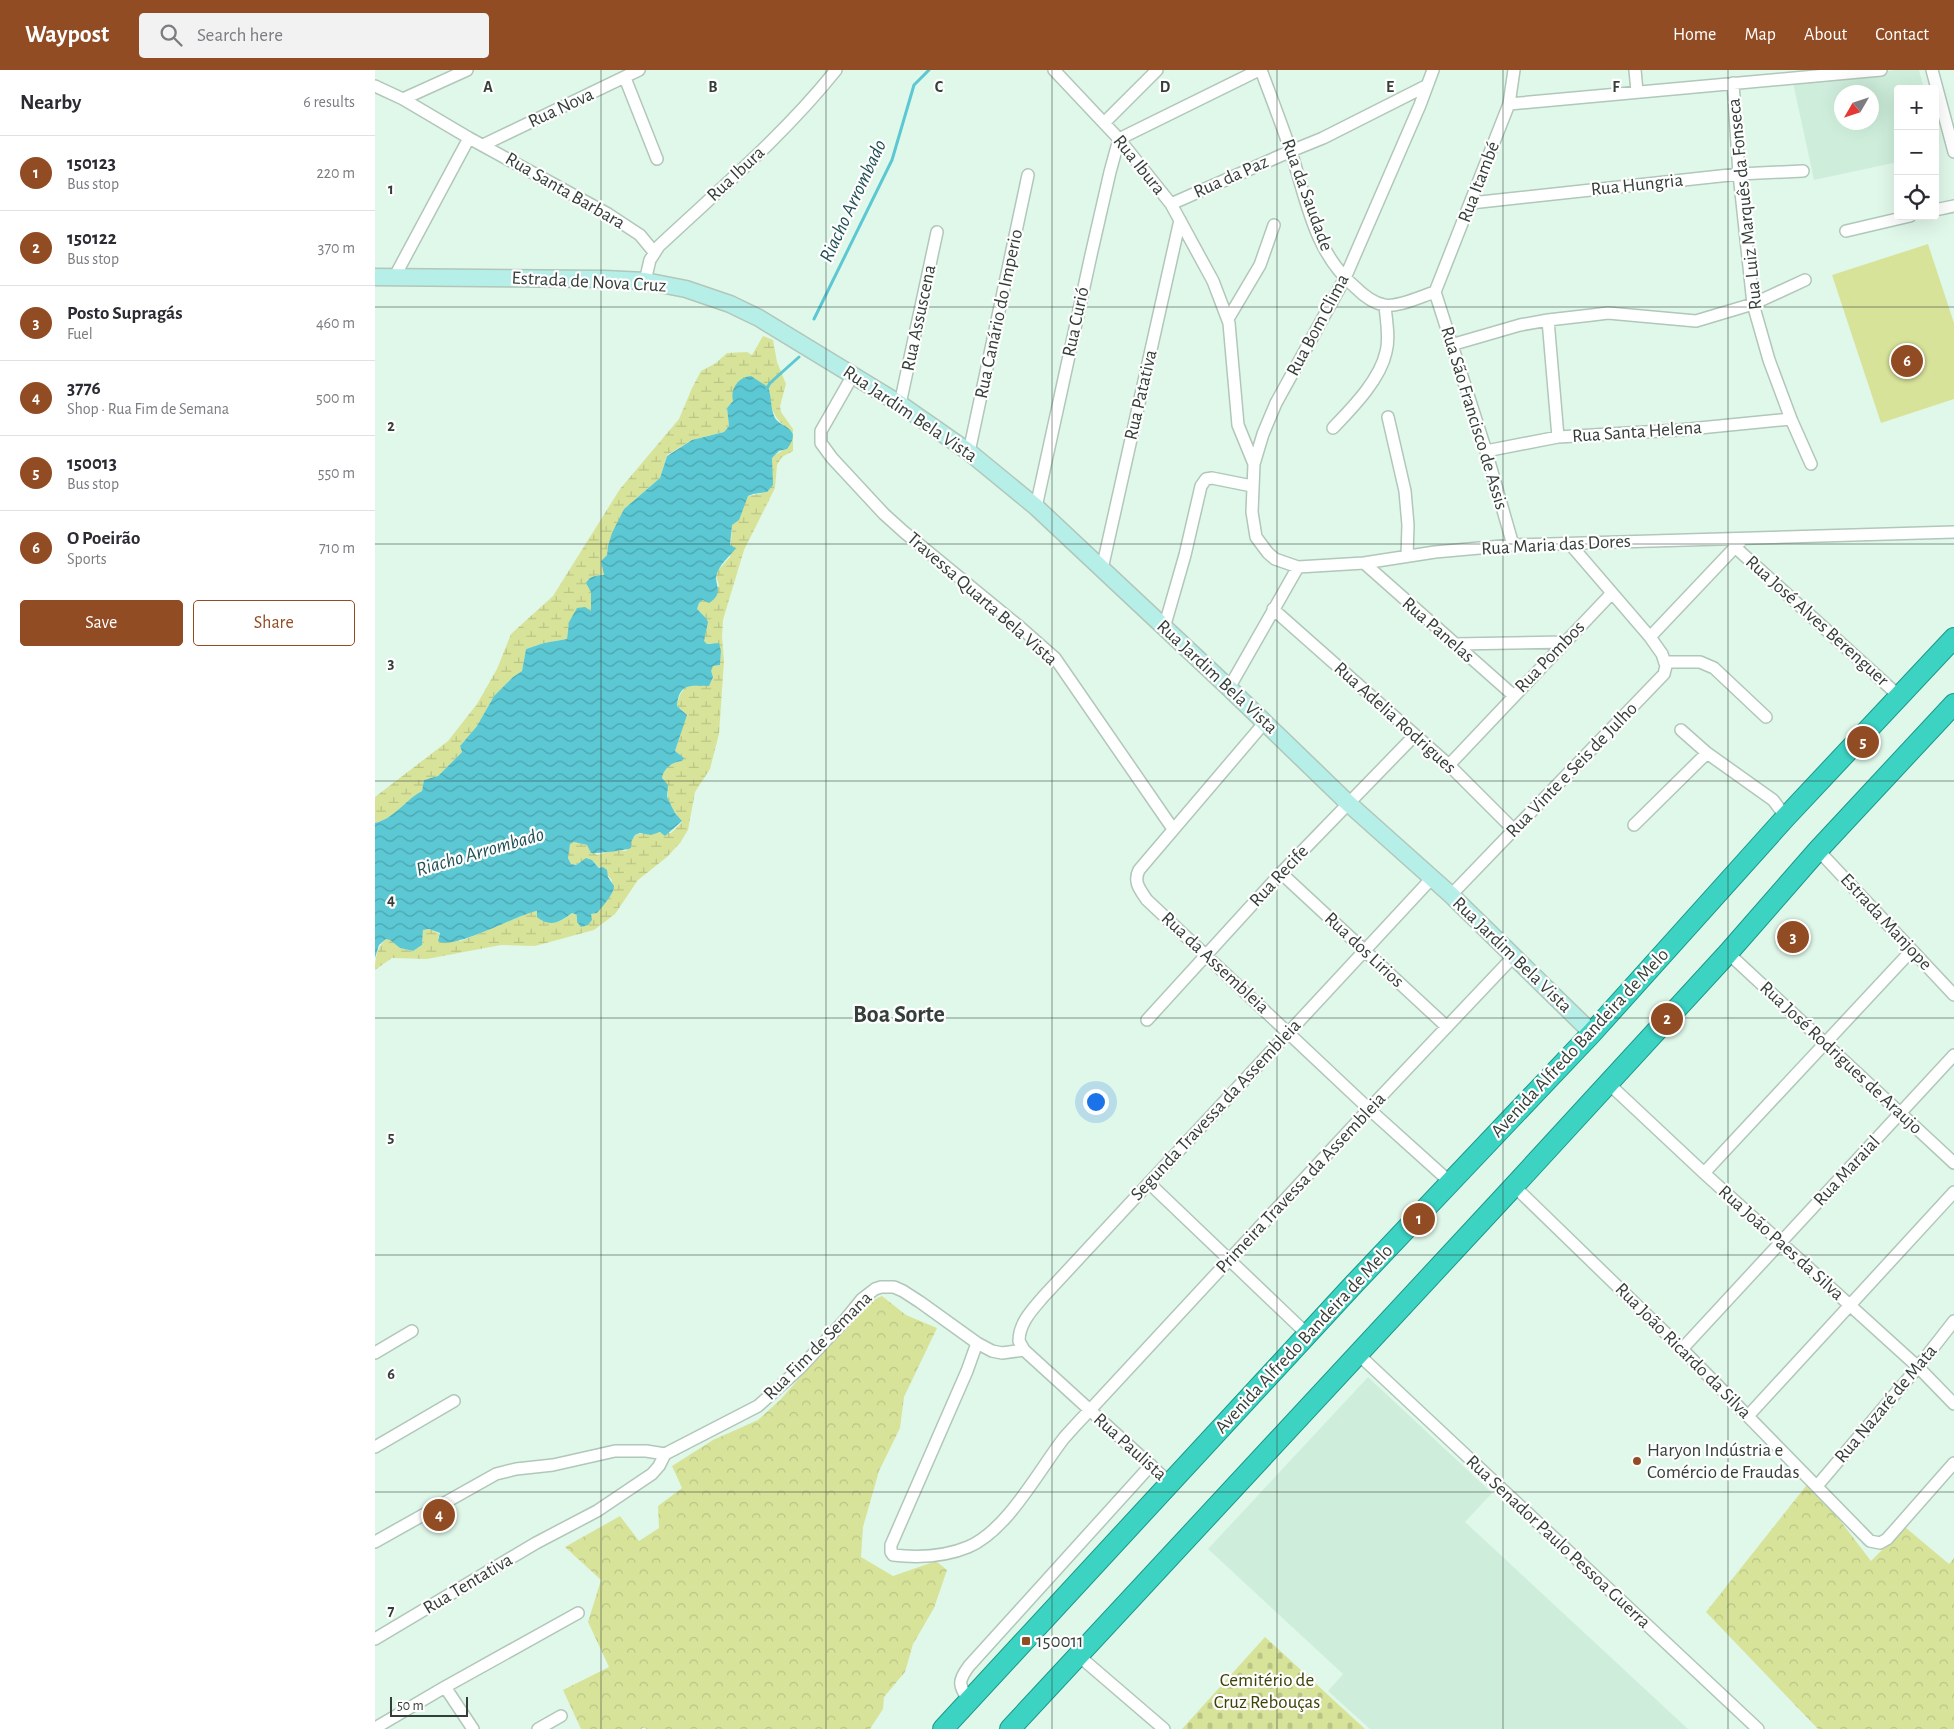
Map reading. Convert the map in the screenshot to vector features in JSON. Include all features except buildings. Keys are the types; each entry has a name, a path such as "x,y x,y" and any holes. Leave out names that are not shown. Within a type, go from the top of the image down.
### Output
{"highway":[{"name":"Avenida Alfredo Bandeira de Melo","path":"943,1729 1171,1484 1307,1334 1592,1032 1786,817 1954,638"},
{"path":"1010,1729 1514,1186 1728,953 1818,850 1954,704"}],"main road":[{"name":"Estrada de Nova Cruz","path":"375,277 645,281 686,289 731,304 759,318 817,353"},
{"name":"Rua Jardim Bela Vista","path":"817,353 900,404 969,452 1036,506 1348,803 1451,895 1592,1032"}],"street":[{"path":"403,99 467,70"},
{"name":"Rua Nova","path":"483,145 639,70"},
{"name":"Rua Ibura","path":"645,281 654,252 802,111 836,70"},
{"name":"Rua Ibura","path":"1055,70 1119,139 1171,204 1180,220"},
{"path":"1103,123 1157,70"},
{"path":"1232,70 1240,79"},
{"path":"1119,139 1260,70"},
{"name":"Rua da Saudade","path":"1260,70 1291,151 1321,244 1332,264 1345,278 1367,297 1385,305"},
{"name":"Rua Bom Clima","path":"1298,567 1275,559 1261,546 1256,537 1251,512 1254,464 1263,434 1276,403 1345,278 1420,105 1433,70"},
{"name":"Rua Itambé","path":"1435,292 1509,104 1514,70"},
{"path":"1635,70 1637,91"},
{"path":"1509,104 1881,70"},
{"path":"1932,70 1954,152"},
{"path":"625,78 657,159"},
{"name":"Rua Luiz Marquês da Fonseca","path":"1733,83 1739,174 1753,304 1769,360 1791,419 1811,464"},
{"name":"Rua Santa Barbara","path":"375,86 403,99 469,138 626,224 640,235 654,252"},
{"name":"Rua da Paz","path":"1171,204 1356,123 1426,86"},
{"path":"395,276 469,138"},
{"name":"Rua Curió","path":"1036,506 1089,264 1119,139"},
{"name":"Rua Hungria","path":"1471,203 1739,174 1803,171"},
{"name":"Rua Canário do Imperio","path":"969,452 1028,175"},
{"path":"1939,209 1954,206"},
{"name":"Rua da Paz","path":"1180,220 1213,281 1228,319 1231,333 1233,381 1238,425 1254,464"},
{"name":"Rua Patativa","path":"1103,569 1180,220"},
{"path":"1847,231 1894,220"},
{"path":"1228,319 1260,264 1274,225"},
{"name":"Rua Assuscena","path":"900,404 937,232"},
{"path":"1451,345 1520,325 1608,313 1695,321 1753,304 1805,280"},
{"path":"1333,428 1367,389 1384,359 1387,345 1385,305 1408,301 1435,292"},
{"name":"Rua São Francisco de Assis","path":"1435,292 1513,545"},
{"path":"1548,320 1559,437"},
{"name":"Travessa Quarta Bela Vista","path":"853,375 822,428 820,440 825,448 860,489 904,532 1055,658 1173,829"},
{"path":"1388,417 1405,491 1408,525 1407,556"},
{"name":"Rua Santa Helena","path":"1485,452 1559,437 1679,430 1791,419"},
{"path":"1164,628 1185,555 1201,486 1206,480 1211,478 1252,486"},
{"name":"Rua Maria das Dores","path":"1298,567 1363,564 1435,552 1513,545 1954,532"},
{"path":"1650,637 1744,537"},
{"path":"1570,544 1650,637 1662,654 1665,662 1700,662 1714,668 1766,717"},
{"name":"Rua José Alves Berenguer","path":"1735,547 1899,696"},
{"name":"Rua Panelas","path":"1363,564 1513,695"},
{"path":"1229,688 1298,567"},
{"name":"Rua Pombos","path":"1449,764 1612,593"},
{"name":"Rua Adelia Rodrigues","path":"1273,609 1449,764 1514,830"},
{"path":"1455,644 1565,642"},
{"name":"Rua Vinte e Seis de Julho","path":"1451,895 1661,679 1665,671 1665,662"},
{"name":"Rua da Assembleia","path":"1265,722 1139,870 1137,883 1139,889 1147,900 1369,1109 1450,1182"},
{"path":"1681,730 1707,753 1773,800 1786,817"},
{"name":"Rua Recife","path":"1147,1020 1281,873 1415,735"},
{"path":"1633,825 1707,753"},
{"name":"Estrada Manjope","path":"1818,850 1954,995"},
{"name":"Rua dos Lirios","path":"1281,873 1447,1027"},
{"name":"Segunda Travessa da Assembleia","path":"1024,1350 1020,1346 1019,1335 1027,1317 1431,878"},
{"path":"1704,1173 1911,950"},
{"name":"Rua José Rodrigues de Araujo","path":"1728,953 1954,1163"},
{"name":"Primeira Travessa da Assembleia","path":"977,1344 891,1545 893,1555 915,1557 947,1554 970,1546 992,1531 1018,1503 1064,1439 1090,1410 1229,1258 1513,957"},
{"name":"Rua Maraial","path":"1682,1349 1954,1055"},
{"name":"Rua João Paes da Silva","path":"1608,1083 1704,1173 1918,1367 1954,1404"},
{"path":"1149,1183 1307,1334"},
{"name":"Rua João Ricardo da Silva","path":"1514,1186 1682,1349 1867,1539 1874,1543 1887,1539 1898,1529 1954,1463"},
{"path":"1748,1416 1954,1192"},
{"name":"Rua Fim de Semana","path":"665,1454 758,1406 801,1368 862,1299 875,1289 889,1287 903,1291 977,1344 992,1351 1002,1353 1024,1350"},
{"name":"Rua Nazaré de Mata","path":"1817,1486 1918,1367 1954,1321"},
{"path":"375,1353 412,1331"},
{"name":"Rua Paulista","path":"1024,1350 1171,1484"},
{"name":"Rua Senador Paulo Pessoa Guerra","path":"1358,1354 1758,1729"},
{"path":"375,1447 454,1402"},
{"path":"375,1542 496,1474 516,1469 553,1465 615,1452 646,1451 665,1454"},
{"name":"Rua Tentativa","path":"375,1639 536,1544 597,1511 652,1474 659,1466 665,1454"},
{"path":"969,1701 961,1689 960,1683 961,1677 969,1666 1151,1465"},
{"path":"375,1728 578,1613"},
{"path":"1079,1656 1163,1729"},
{"path":"445,1687 473,1729"},
{"path":"538,1729 561,1716"}],"shaded area":[{"path":"1896,70 1919,70 1923,85 1894,85 1894,163 1814,180 1793,83"},
{"path":"1368,1377 1492,1493 1465,1522 1688,1729 1370,1729 1328,1691 1343,1674 1208,1549"}],"green space":[{"path":"1928,244 1954,323 1954,399 1881,423 1832,275"},
{"path":"763,336 773,340 777,362 786,384 780,406 781,412 793,429 793,451 782,457 777,465 775,488 744,550 723,620 724,661 719,734 710,769 695,792 688,830 680,843 667,857 638,880 615,914 594,930 535,946 501,945 427,959 392,958 375,970 377,953 386,939 390,939 400,948 413,951 422,945 423,930 429,929 440,934 438,938 461,941 531,912 538,911 541,920 550,922 561,920 572,913 577,915 597,913 610,896 612,880 592,860 581,861 576,865 571,864 568,858 569,844 574,842 588,845 597,855 615,850 626,851 635,835 657,832 671,833 682,822 667,797 668,792 662,778 669,766 682,761 679,754 675,751 680,736 683,711 677,706 677,703 688,685 697,686 713,666 720,665 721,651 712,643 707,644 703,641 706,632 706,618 697,609 699,603 719,586 716,575 730,557 732,524 748,496 767,492 772,458 790,443 792,432 775,415 771,405 770,392 733,401 727,408 729,426 724,432 692,440 667,455 660,478 624,509 608,546 607,555 601,561 604,575 597,575 587,580 591,592 591,612 569,622 567,639 544,643 526,649 522,671 513,677 494,696 477,726 460,746 462,752 438,776 424,780 422,791 394,813 375,823 375,797 448,741 477,704 497,669 511,634 553,596 620,489 679,419 701,371 716,363 727,353 747,352 752,355"},
{"path":"882,1296 906,1315 937,1328 904,1397 900,1428 879,1471 863,1527 861,1557 893,1576 936,1561 947,1570 934,1608 913,1644 905,1672 884,1697 883,1709 870,1729 646,1729 645,1727 641,1729 581,1729 563,1690 609,1667 588,1622 601,1580 565,1547 620,1516 639,1541 659,1528 658,1506 682,1488 672,1466 713,1440 758,1420 780,1400 866,1303"},
{"path":"1810,1481 1871,1561 1905,1527 1949,1564 1954,1558 1954,1729 1818,1729 1706,1612"},
{"name":"Cemitério de Cruz Rebouças","path":"1265,1637 1365,1729 1182,1729"}],"water":[{"path":"751,376 768,387 775,418 790,429 793,436 787,449 779,451 772,458 773,485 767,492 748,496 739,520 732,525 730,545 736,548 718,571 716,576 717,595 709,603 703,600 699,603 697,609 708,622 704,641 707,644 719,643 721,651 720,665 713,666 711,671 713,677 709,686 687,687 680,693 678,699 677,706 687,715 675,751 684,758 682,761 669,766 662,778 668,785 667,797 675,813 682,821 665,836 660,832 651,835 640,833 635,835 631,842 631,848 624,850 591,853 587,845 574,842 570,844 568,858 571,864 576,865 586,858 592,860 599,868 603,867 607,870 608,877 614,886 602,907 597,913 591,914 592,920 588,925 581,927 577,922 577,915 572,913 559,921 546,922 537,917 537,911 470,937 446,943 438,941 440,933 429,929 423,930 422,945 413,951 400,948 386,939 379,945 375,958 375,823 394,813 422,791 424,780 438,776 462,752 460,746 477,726 494,696 513,677 522,671 526,649 544,643 567,639 569,622 577,608 585,607 591,611 591,592 586,583 591,577 604,575 601,561 607,555 612,533 624,509 660,478 667,456 692,440 724,432 729,426 727,408 733,401 734,388 739,381"}],"waterway":[{"name":"Riacho Arrombado","path":"814,319 892,160 914,85 929,70"},
{"name":"Riacho Arrombado","path":"766,390 770,383 799,357"}],"place":[{"name":"O Poeirão","path":"1907,361"},
{"name":"150013","path":"1863,742"},
{"name":"Posto Supragás","path":"1793,937"},
{"name":"150122","path":"1667,1019"},
{"name":"150123","path":"1419,1219"},
{"name":"Haryon Indústria e Comércio de Fraudas","path":"1637,1461"},
{"name":"3776","path":"439,1515"},
{"name":"150011","path":"1026,1641"}],"district":[{"name":"Boa Sorte","path":"899,1015"}]}
